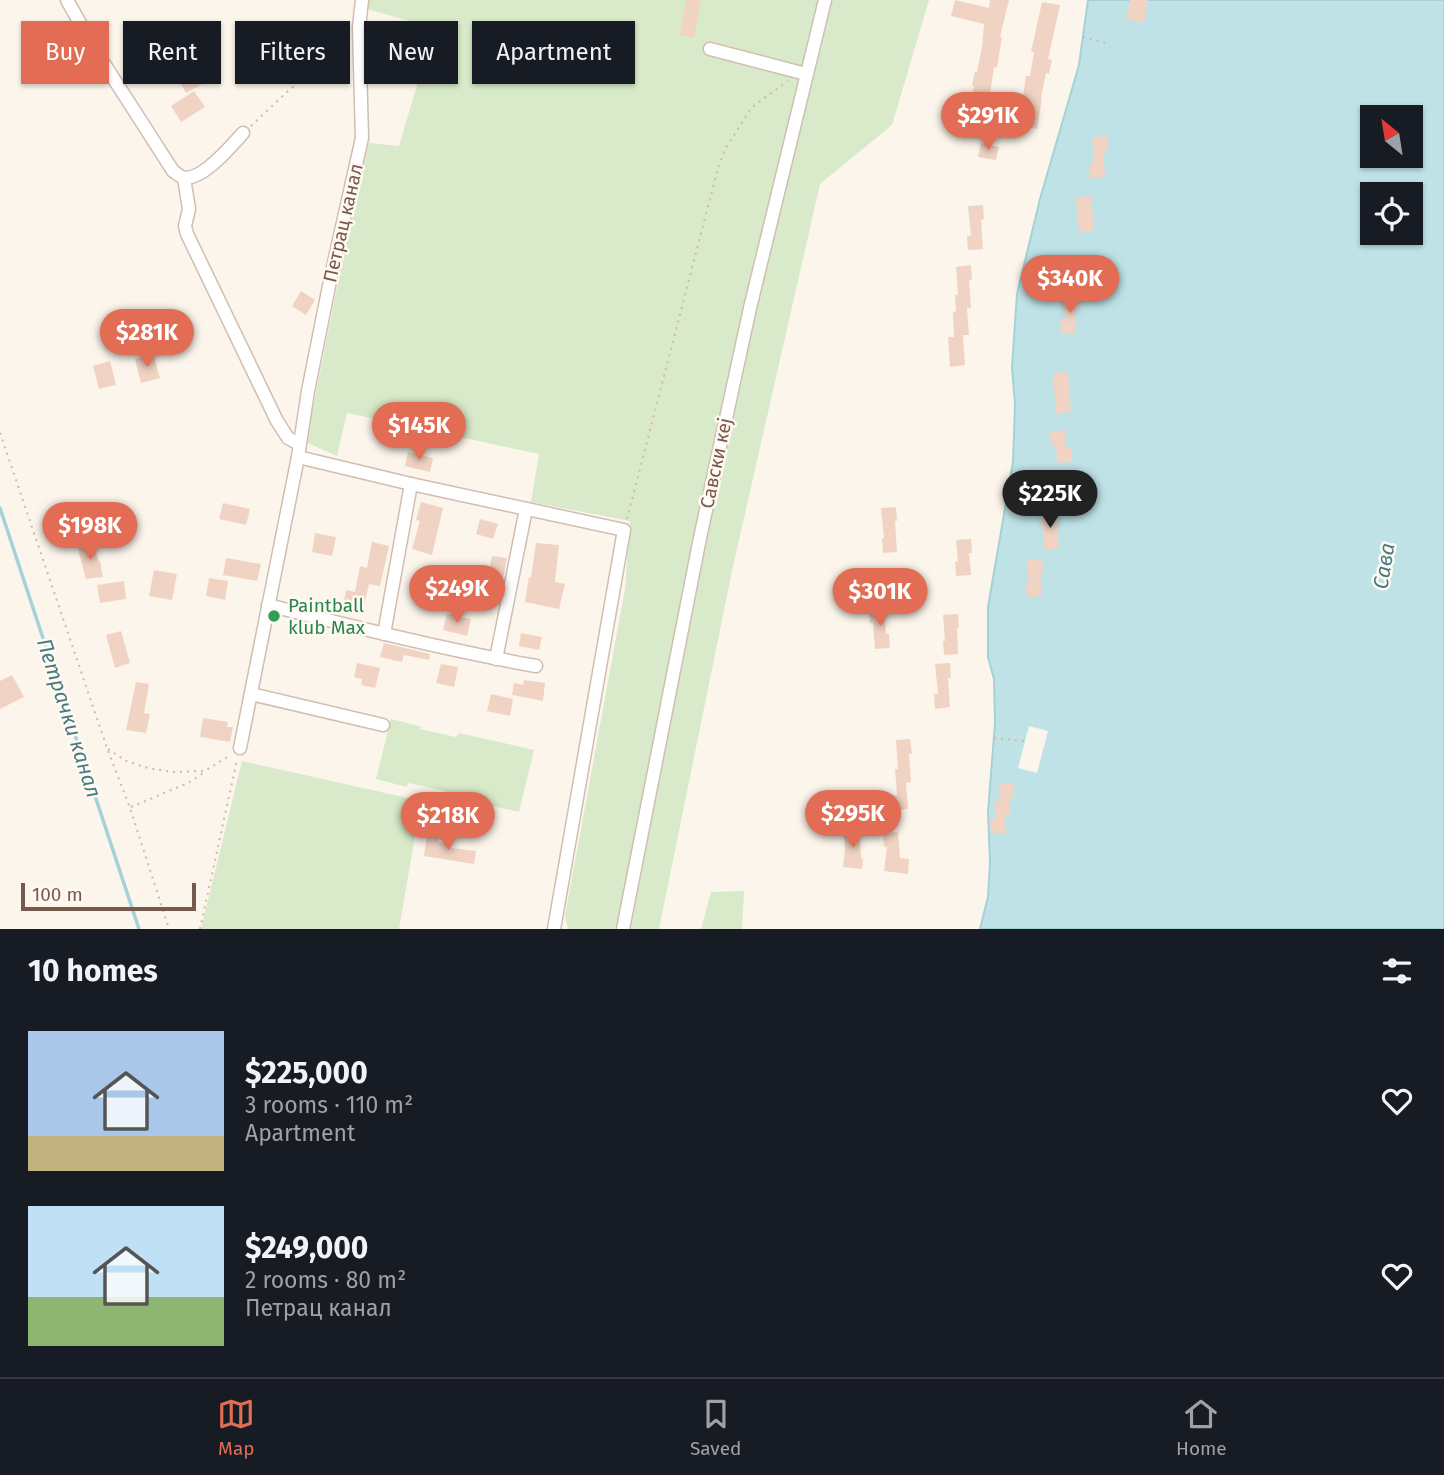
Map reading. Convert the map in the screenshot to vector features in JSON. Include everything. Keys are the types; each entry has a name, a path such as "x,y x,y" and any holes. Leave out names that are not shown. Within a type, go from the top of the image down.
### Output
{"street":[{"path":"67,0 94,48 173,171 184,178 200,173 216,161 243,133"},
{"name":"Петрац канал","path":"240,748 331,275 362,138 359,27 362,0"},
{"name":"Савски кеј","path":"623,929 700,538 750,308 803,73 825,0"},
{"path":"710,49 803,73"},
{"path":"184,178 188,209 185,226 187,234 277,421 298,450 411,484 624,530 554,929"},
{"path":"384,634 411,484"},
{"path":"496,659 526,509"},
{"path":"268,605 384,634 536,666"},
{"path":"251,694 383,725"}],"path":[{"path":"243,133 288,91 335,53 359,27"},
{"path":"1083,37 1105,43"},
{"path":"624,530 719,164 752,107 803,73"},
{"path":"0,433 130,808 169,929"},
{"path":"994,738 1025,741"},
{"path":"107,748 125,761 148,768 173,772 205,771"},
{"path":"130,808 188,783 240,748"},
{"path":"200,929 240,748"}],"green space":[{"path":"363,0 929,0 892,125 820,184 732,571 659,929 568,929 565,916 625,589 630,521 531,502 539,454 347,413 337,456 306,442 369,143 399,146 417,84 458,84 458,21 409,21 360,7"},
{"path":"391,719 456,737 459,733 534,750 519,812 445,795 445,791 408,783 407,787 376,779"},
{"path":"242,761 421,801 399,929 201,929"},
{"path":"744,891 742,929 701,929 711,892"}],"water":[{"name":"Сава","path":"1088,0 1444,0 1444,929 980,929 988,897 988,812 995,723 994,679 988,657 988,607 1013,462 1015,405 1012,367 1017,294 1040,199 1079,65"}],"pier":[{"path":"1029,726 1048,731 1037,773 1018,768"}],"building":[{"path":"686,0 701,0 694,38 680,35"},
{"path":"955,0 989,8 990,0 1009,0 1000,37 997,68 994,67 985,127 967,124 984,24 951,16"},
{"path":"1130,0 1148,0 1144,23 1126,19"},
{"path":"1042,2 1060,5 1048,59 1052,60 1049,74 1046,73 1037,129 1019,126 1026,76 1030,76 1034,52 1031,52"},
{"path":"181,84 202,84 186,93"},
{"path":"194,91 205,107 181,122 171,106"},
{"path":"1107,136 1108,151 1103,151 1105,177 1090,179 1090,164 1094,164 1092,137"},
{"path":"981,143 999,147 996,160 978,157"},
{"path":"1091,196 1094,231 1079,233 1076,198"},
{"path":"983,205 983,249 968,250 967,236 971,236 968,206"},
{"path":"971,265 971,308 967,308 969,335 963,335 965,365 950,367 948,337 954,337 953,312 956,311 955,295 958,294 956,267"},
{"path":"301,291 315,300 306,315 292,306"},
{"path":"1078,295 1079,309 1075,310 1076,333 1061,334 1060,320 1065,320 1063,296"},
{"path":"153,354 160,378 141,383 135,359"},
{"path":"110,361 116,385 99,389 93,366"},
{"path":"1068,372 1071,412 1056,413 1053,373"},
{"path":"1065,430 1066,448 1071,447 1072,462 1057,463 1056,445 1051,446 1050,432"},
{"path":"408,452 433,458 430,472 405,466"},
{"path":"421,502 443,508 432,555 412,549 420,521 416,520"},
{"path":"223,503 250,509 246,525 219,519"},
{"path":"896,507 897,552 883,553 881,508"},
{"path":"1056,510 1059,548 1044,550 1041,511"},
{"path":"480,519 498,524 493,539 476,534"},
{"path":"315,533 336,537 332,556 312,552"},
{"path":"971,539 971,575 956,576 956,540"},
{"path":"372,542 389,546 380,586 369,584 363,611 343,606 346,590 355,592 360,566 367,568"},
{"path":"536,543 559,545 555,582 565,584 559,609 525,602"},
{"path":"93,544 103,577 86,579 78,549"},
{"path":"492,556 507,558 500,594 486,592"},
{"path":"226,558 261,564 257,581 223,575"},
{"path":"1042,559 1042,596 1027,597 1027,560"},
{"path":"154,570 177,574 172,600 149,596"},
{"path":"209,578 228,581 225,600 206,596"},
{"path":"124,581 126,599 100,603 97,585"},
{"path":"884,608 890,648 875,649 869,609"},
{"path":"447,614 471,619 467,636 443,630"},
{"path":"958,614 958,654 944,655 943,615"},
{"path":"121,631 130,663 115,668 106,635"},
{"path":"521,633 542,637 539,650 519,646"},
{"path":"384,643 430,654 429,660 404,655 402,662 380,657"},
{"path":"357,663 380,668 375,688 361,685 362,679 354,677"},
{"path":"950,663 950,707 935,709 934,694 938,694 935,664"},
{"path":"441,664 458,667 454,687 436,683"},
{"path":"12,675 24,697 0,709 0,681"},
{"path":"524,680 545,683 543,701 512,695 514,683 523,685"},
{"path":"136,682 149,684 144,713 150,714 146,733 126,730"},
{"path":"491,694 513,699 510,716 487,711"},
{"path":"203,718 228,722 227,727 233,727 230,742 200,737"},
{"path":"910,739 911,782 906,783 908,809 893,810 892,796 897,795 896,740"},
{"path":"1013,783 1014,798 1009,798 1010,816 1005,816 1006,833 991,834 990,820 996,819 994,802 1000,802 998,785"},
{"path":"859,830 862,869 843,867 844,832"},
{"path":"898,832 900,858 909,859 908,874 884,871 887,847 884,847 883,833"},
{"path":"427,836 438,838 438,842 452,844 451,848 476,851 474,864 424,856"}],"waterway":[{"name":"Петрачки канал","path":"0,508 139,929"}],"place":[{"name":"Paintball klub Max","path":"274,616"}]}
